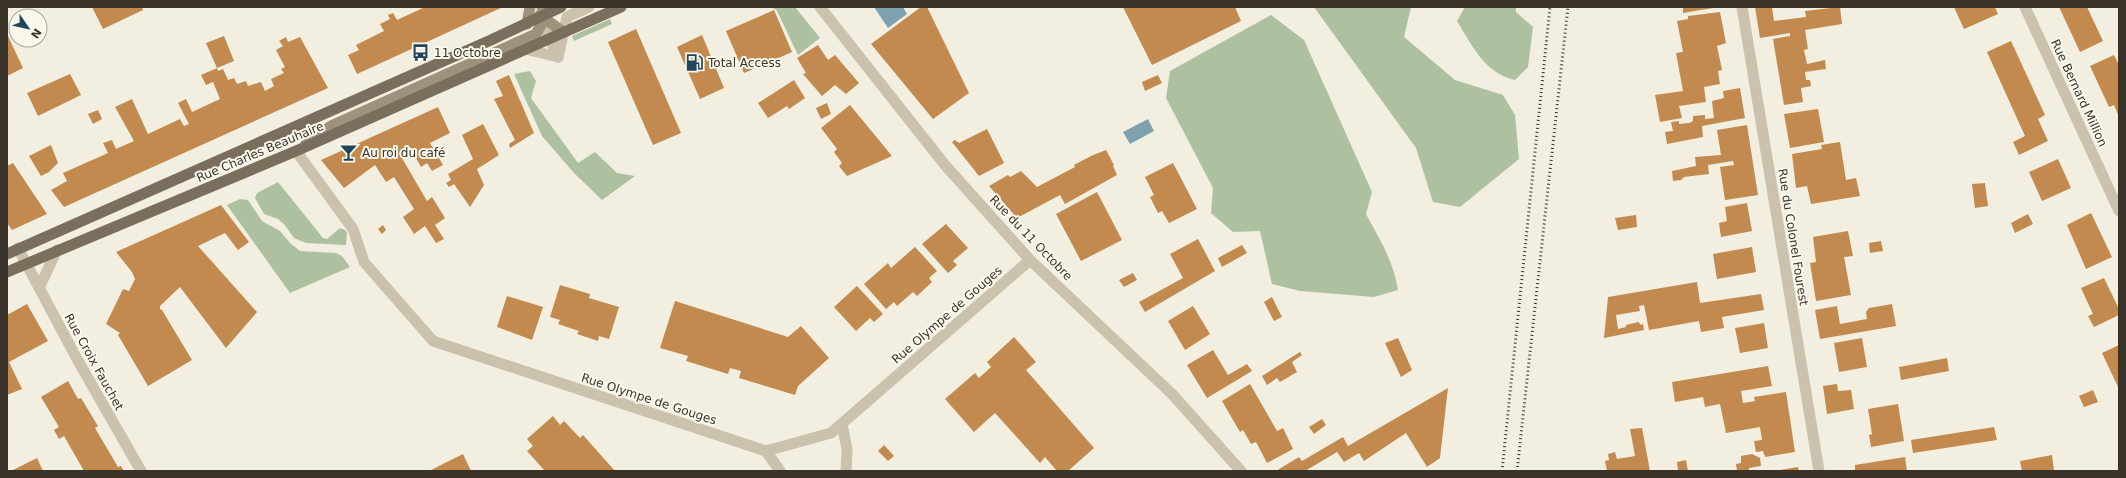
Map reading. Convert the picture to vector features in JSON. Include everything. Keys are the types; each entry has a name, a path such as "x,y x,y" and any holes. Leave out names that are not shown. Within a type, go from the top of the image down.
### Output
{"main road":[{"path":"527,24 530,7"},
{"path":"7,254 527,24 542,11 559,7"},
{"name":"Rue Charles Beauhaire","path":"7,272 296,152 621,7"},
{"path":"542,11 563,32"},
{"path":"296,152 331,126 536,34 542,11"}],"street":[{"path":"558,57 567,17 589,7"},
{"name":"Rue du 11 Octobre","path":"820,7 945,165 1030,260 1172,394 1241,471"},
{"name":"Rue du Colonel Fourest","path":"1742,7 1819,471"},
{"name":"Rue Bernard Million","path":"2025,7 2119,211"},
{"path":"542,11 549,38 558,57"},
{"path":"524,49 558,57"},
{"name":"Rue Olympe de Gouges","path":"296,152 353,229 364,262 433,341 766,451 831,433 1030,260"},
{"name":"Rue Croix Fauchet","path":"18,248 28,263 39,288 141,471"},
{"path":"39,288 57,250"},
{"path":"842,424 847,449 846,471"},
{"path":"766,451 780,471"}],"green space":[{"path":"772,7 795,7 820,38 798,55 777,11"},
{"path":"1314,7 1411,7 1404,37 1455,80 1503,95 1515,115 1519,159 1460,207 1433,202 1416,148"},
{"path":"1465,7 1516,7 1516,12 1533,27 1528,67 1515,80 1495,71 1480,57 1457,21"},
{"path":"1271,15 1304,40 1372,192 1366,214 1393,269 1398,290 1374,297 1300,291 1272,284 1260,231 1233,232 1211,213 1213,188 1166,98 1170,71"},
{"path":"610,19 612,24 574,41 572,36"},
{"path":"530,71 536,81 531,98 578,163 595,152 617,173 635,176 602,200 574,173 542,136 514,74"},
{"path":"278,182 323,238 327,239 340,228 345,230 347,233 346,245 306,243 294,238 284,224 278,219 264,214 255,198 257,193"},
{"path":"240,199 248,200 262,221 280,231 290,243 300,251 336,253 342,256 350,267 290,293 227,205"}],"water":[{"path":"874,7 903,7 907,14 888,28"},
{"path":"1148,119 1154,131 1130,144 1123,132"}],"building":[{"path":"92,7 142,7 143,10 103,29"},
{"path":"425,7 503,7 357,74 348,55 359,50 356,45 384,31 380,24 390,19 388,15 393,13 397,20"},
{"path":"921,7 927,7 969,93 933,119 871,44"},
{"path":"1123,7 1235,7 1241,21 1152,65"},
{"path":"1683,7 1713,7 1713,8 1683,13"},
{"path":"1755,7 1772,7 1774,21 1806,17 1805,11 1840,7 1842,24 1805,30 1808,49 1804,50 1807,64 1825,60 1826,69 1805,72 1806,80 1810,80 1811,86 1801,88 1803,102 1784,105 1773,39 1790,36 1790,33 1760,38"},
{"path":"1954,7 1995,7 1998,14 1964,29"},
{"path":"2059,7 2087,7 2103,41 2080,52"},
{"path":"774,10 792,52 744,73 726,31"},
{"path":"1720,12 1726,43 1717,46 1722,70 1718,71 1720,84 1704,87 1706,102 1679,106 1682,118 1660,122 1655,95 1683,91 1676,53 1683,52 1677,21 1688,19 1688,16"},
{"path":"636,29 681,133 653,145 608,42"},
{"path":"7,34 8,48 14,48 23,68 7,76"},
{"path":"702,35 724,88 700,99 677,47"},
{"path":"224,36 234,61 217,68 206,43"},
{"path":"286,37 288,42 300,37 328,88 64,207 51,190 67,181 63,173 108,153 103,143 112,140 116,149 134,141 115,107 132,99 148,134 180,119 184,126 189,124 178,103 186,99 192,112 220,99 213,82 206,85 201,75 217,68 218,71 223,69 228,80 234,78 237,84 246,81 248,86 261,82 265,91 274,86 271,79 284,73 281,69 285,67 276,50 283,46 279,41"},
{"path":"2011,41 2045,115 2038,119 2048,141 2019,155 2013,142 2025,136 1987,52"},
{"path":"818,45 828,60 835,55 859,83 846,94 835,85 822,96 803,74 806,73 797,58"},
{"path":"2114,55 2119,65 2119,117 2114,105 2109,107 2090,66"},
{"path":"70,74 81,95 38,116 27,93"},
{"path":"509,75 534,133 510,148 509,144 515,140 494,99 503,96 496,81"},
{"path":"1158,75 1162,83 1145,91 1142,82"},
{"path":"794,80 805,98 789,109 787,106 768,118 758,103"},
{"path":"1740,88 1745,118 1702,126 1703,137 1667,144 1665,132 1673,131 1671,122 1679,121 1679,124 1689,123 1693,121 1693,116 1705,115 1705,119 1714,118 1712,101 1724,98 1723,91"},
{"path":"827,103 831,114 821,119 816,108"},
{"path":"850,105 892,156 847,176 839,166 842,163 834,152 837,149 821,128"},
{"path":"438,107 450,133 430,143 443,165 432,171 427,163 421,167 410,147 399,153 427,201 432,197 445,218 435,225 444,239 436,243 425,226 414,234 403,217 414,209 394,177 386,182 375,165 344,188 321,160"},
{"path":"1818,109 1824,142 1790,148 1784,114"},
{"path":"98,110 102,119 93,124 88,114"},
{"path":"483,124 499,155 477,169 484,185 470,207 454,184 449,187 446,183 451,180 448,174 473,159 462,135"},
{"path":"1747,125 1758,195 1725,200 1720,167 1734,165 1733,161 1708,165 1709,174 1684,177 1681,180 1673,181 1672,171 1696,166 1695,157 1721,155 1717,130"},
{"path":"987,129 1004,163 979,176 952,142 955,140 959,143"},
{"path":"1840,142 1846,180 1856,178 1860,196 1811,204 1807,186 1796,188 1792,154 1822,149 1821,145"},
{"path":"51,145 58,163 49,172 41,176 29,156"},
{"path":"1106,150 1114,165 1113,166 1117,175 1065,204 1060,195 1017,218 989,186 1008,175 1010,177 1021,171 1037,187 1075,167 1074,165"},
{"path":"2058,159 2071,188 2042,201 2029,172"},
{"path":"13,163 47,214 12,230 7,223 7,166"},
{"path":"1173,163 1197,209 1169,223 1162,211 1158,213 1150,197 1154,195 1145,177"},
{"path":"1985,183 1988,206 1975,208 1972,184"},
{"path":"1097,192 1122,240 1081,261 1056,214"},
{"path":"1747,203 1752,231 1721,237 1719,223 1727,221 1725,207"},
{"path":"221,205 249,242 238,250 225,233 198,246 257,312 226,348 180,287 160,306 160,309 192,360 148,386 118,335 120,333 106,324 123,289 129,291 135,279 132,272 116,252"},
{"path":"2091,213 2112,257 2086,269 2067,225"},
{"path":"2028,214 2033,224 2015,233 2011,223"},
{"path":"1636,215 1637,227 1618,230 1615,218"},
{"path":"946,224 968,248 953,261 957,265 948,273 922,244"},
{"path":"383,225 386,230 382,234 378,229"},
{"path":"1848,231 1853,256 1844,257 1851,295 1816,301 1810,263 1816,262 1813,237"},
{"path":"1198,239 1215,271 1145,312 1139,302 1183,278 1170,254"},
{"path":"1881,241 1883,251 1870,253 1869,243"},
{"path":"1242,245 1247,253 1222,267 1218,258"},
{"path":"915,247 937,271 929,278 932,282 917,296 913,292 897,306 894,302 886,309 864,284 888,263 891,268"},
{"path":"1752,247 1756,272 1717,279 1713,254"},
{"path":"1133,273 1137,280 1124,287 1119,280"},
{"path":"2104,278 2119,309 2119,315 2094,327 2088,316 2093,314 2081,288"},
{"path":"1697,282 1700,303 1761,294 1764,310 1722,317 1724,328 1701,332 1699,321 1649,330 1644,305 1639,306 1640,311 1616,315 1618,329 1626,327 1626,325 1639,322 1640,325 1643,324 1644,330 1604,338 1608,297"},
{"path":"560,285 590,294 589,298 619,307 609,339 599,336 598,341 577,334 579,331 558,324 560,320 550,317"},
{"path":"857,286 883,314 874,322 870,318 856,331 834,307"},
{"path":"507,296 543,307 532,340 497,327"},
{"path":"1272,297 1282,317 1274,321 1264,302"},
{"path":"675,301 788,337 801,326 829,358 798,386 795,395 739,378 741,371 730,368 728,374 686,361 688,356 660,348"},
{"path":"27,304 48,341 9,362 22,389 7,395 7,315"},
{"path":"1892,304 1896,326 1820,339 1815,310 1837,306 1840,324 1867,319 1866,312 1869,308"},
{"path":"1193,306 1210,334 1185,350 1168,321"},
{"path":"1764,323 1768,348 1740,353 1735,328"},
{"path":"1014,337 1036,362 1026,370 1094,448 1068,471 1057,471 1045,457 1040,463 995,413 974,432 945,399 975,373 979,378 991,367 987,362"},
{"path":"1398,338 1412,370 1401,377 1385,343"},
{"path":"1862,338 1867,367 1839,372 1834,343"},
{"path":"2119,345 2119,389 2102,353"},
{"path":"1213,350 1228,375 1247,364 1252,371 1207,398 1187,365"},
{"path":"1300,352 1302,355 1292,362 1297,372 1280,382 1277,378 1267,385 1262,376"},
{"path":"1947,358 1949,371 1901,380 1899,367"},
{"path":"1768,366 1772,386 1741,391 1743,403 1755,401 1754,397 1786,392 1795,452 1765,457 1763,451 1756,452 1754,441 1762,440 1760,427 1726,433 1720,404 1705,407 1703,397 1675,402 1672,382"},
{"path":"68,381 78,399 81,398 98,426 95,428 118,467 121,466 124,471 84,471 64,436 59,439 54,430 59,427 41,397"},
{"path":"1250,384 1277,431 1283,428 1293,449 1267,463 1256,442 1251,444 1243,430 1240,432 1222,401"},
{"path":"1837,384 1838,391 1851,390 1854,409 1827,414 1823,386"},
{"path":"1448,388 1440,458 1427,467 1406,433 1364,461 1359,453 1344,462 1337,452 1305,471 1276,471 1299,457 1302,461 1343,437 1348,446"},
{"path":"2093,390 2098,402 2084,407 2079,396"},
{"path":"1898,404 1904,441 1871,447 1869,435 1872,434 1868,409"},
{"path":"553,416 560,425 564,421 580,438 583,435 615,471 545,471 527,451 533,446 527,439"},
{"path":"1322,419 1326,425 1314,434 1309,427"},
{"path":"1994,427 1997,440 1913,453 1911,440"},
{"path":"1642,428 1650,471 1607,471 1605,461 1609,460 1608,454 1615,452 1617,459 1635,456 1630,429"},
{"path":"884,445 894,456 888,461 878,451"},
{"path":"463,454 471,471 429,471"},
{"path":"1752,454 1760,458 1761,466 1749,468 1749,471 1737,471 1736,464 1741,463 1741,456"},
{"path":"2052,455 2054,471 2022,471 2020,461"},
{"path":"1905,457 1907,471 1855,471 1855,465"},
{"path":"37,458 43,471 11,471"},
{"path":"1686,460 1688,471 1678,471 1677,462"},
{"path":"1798,467 1799,471 1780,471 1780,470"}],"railway":[{"path":"1502,471 1550,7"},
{"path":"1517,471 1568,7"}],"place":[{"name":"11 Octobre","path":"421,53"},
{"name":"Total Access","path":"695,63"},
{"name":"Au roi du café","path":"349,153"}]}
